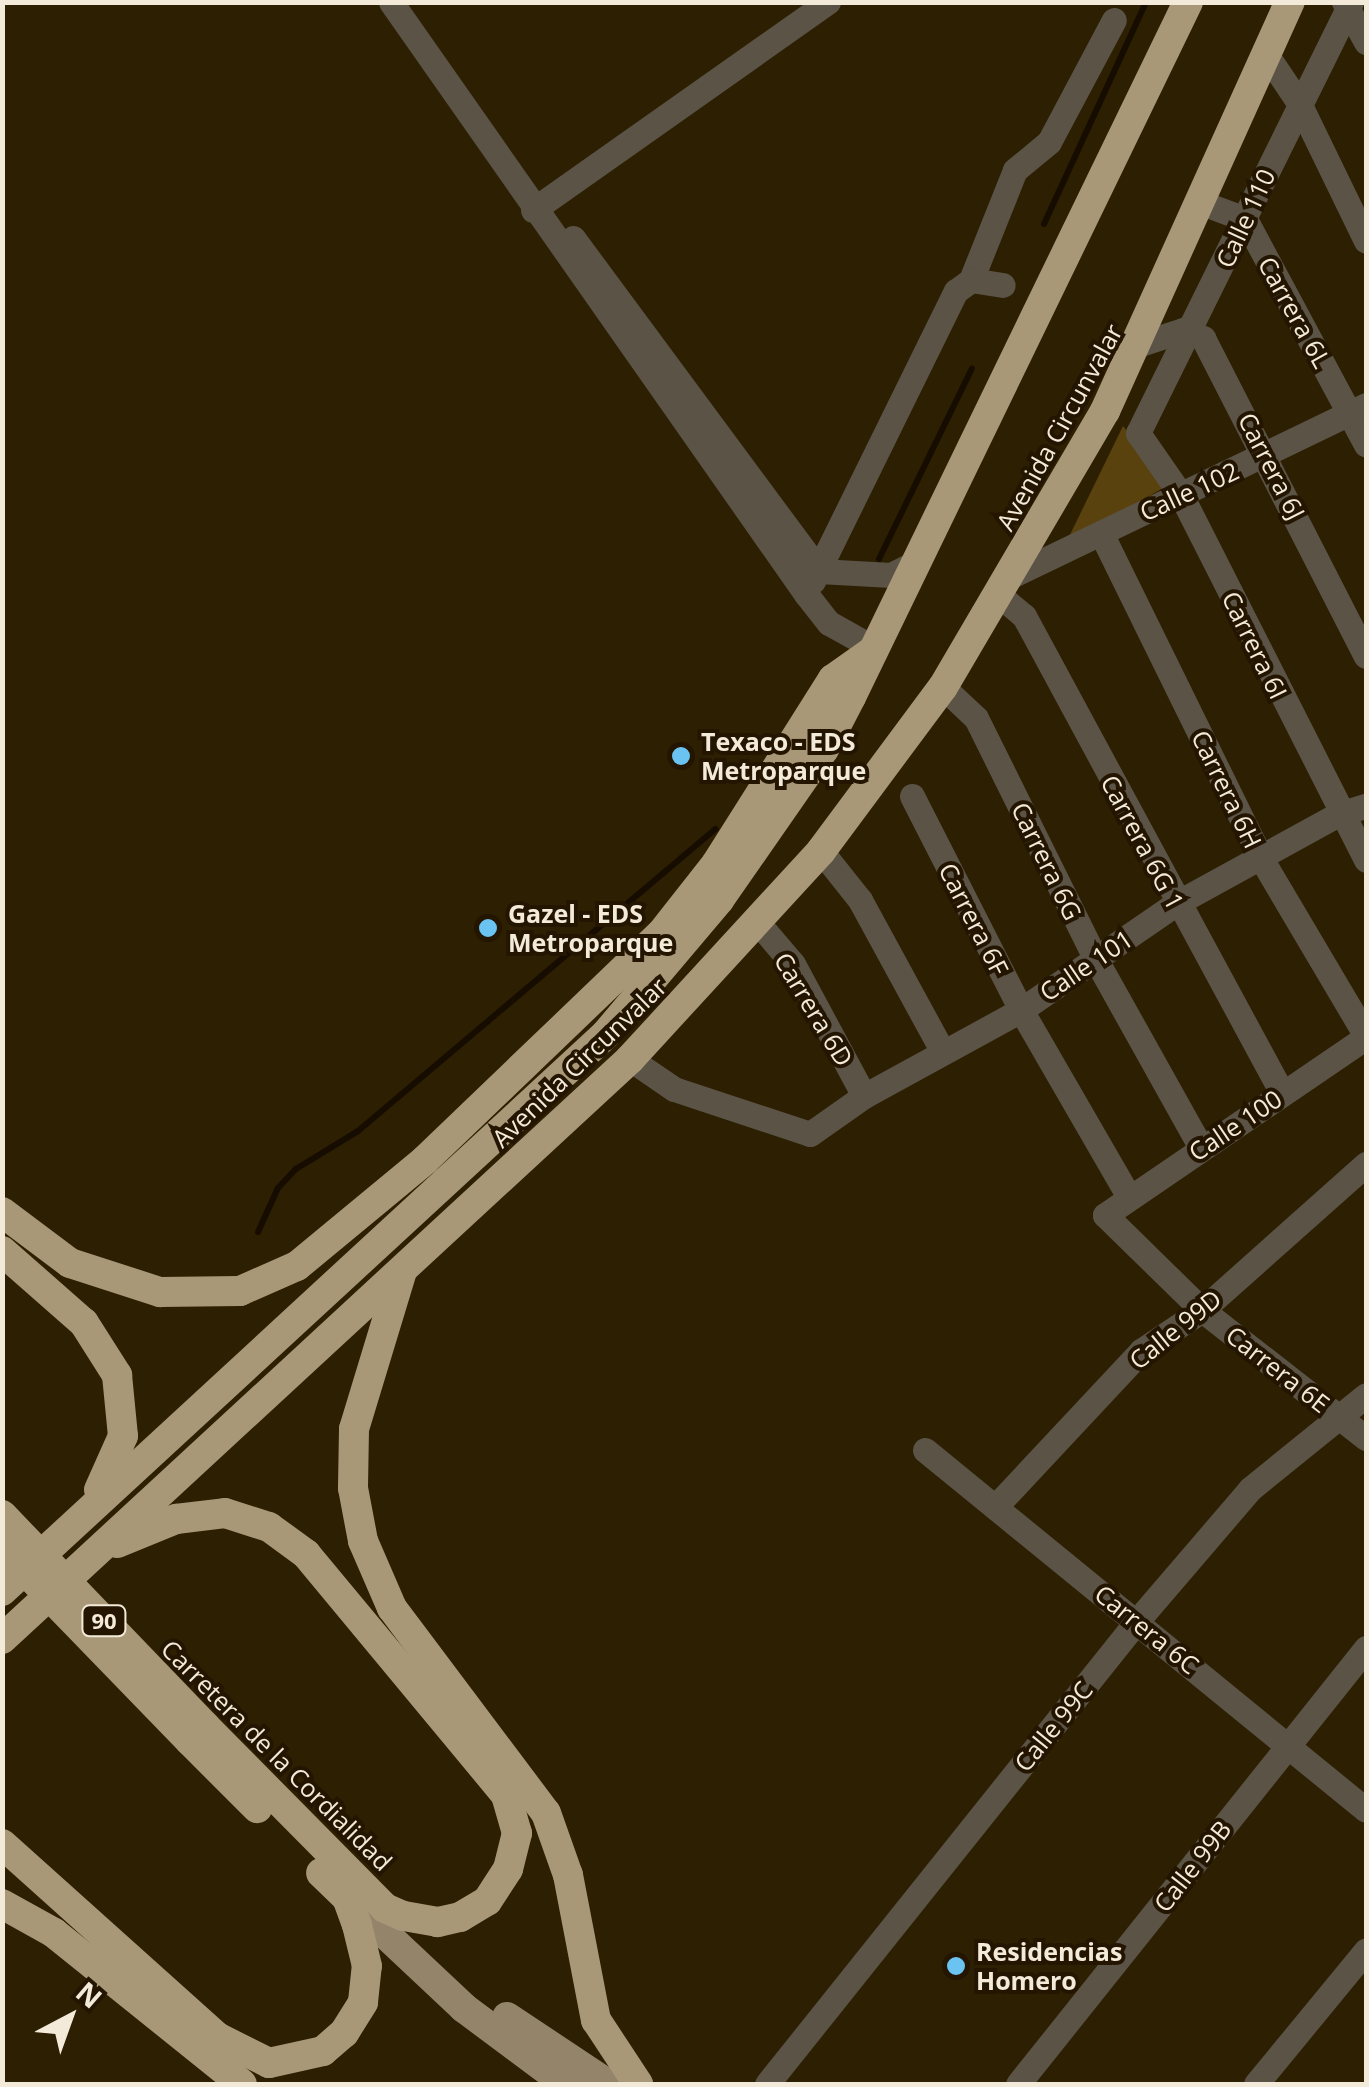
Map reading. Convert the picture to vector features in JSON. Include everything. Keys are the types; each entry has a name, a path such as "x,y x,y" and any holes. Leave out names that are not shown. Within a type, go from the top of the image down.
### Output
{"highway":[{"name":"Avenida Circunvalar","path":"2,1591 605,1035 719,900 824,749 1188,2"},
{"name":"Avenida Circunvalar","path":"2,1638 630,1059 759,924 821,850 944,687 1006,586 1140,344 1290,2"},
{"path":"2,1212 56,1254 101,1276 160,1292 222,1294 298,1266 414,1170 661,934 716,864 832,679 874,650"},
{"path":"359,1264 414,1170 506,1129"},
{"path":"2,1251 84,1323 120,1387 119,1453 70,1528"},
{"path":"402,1270 354,1429 353,1488 363,1542 392,1608 546,1813 568,1875 596,2020 638,2084"},
{"path":"92,1555 155,1526 225,1514 281,1534 326,1575 497,1781 516,1822 508,1869 478,1908 438,1922 386,1908"},
{"name":"Carretera de la Cordialidad","path":"2,1515 347,1898"},
{"name":"Carretera de la Cordialidad","path":"2,1546 197,1734 386,1908"},
{"path":"2,1844 216,2038 269,2063 323,2051 359,2012 368,1966 347,1898"},
{"path":"2,1904 65,1942 242,2084"}],"main road":[{"path":"347,1898 464,2008 566,2084"},
{"path":"386,1908 521,2028 608,2084"}],"street":[{"path":"390,2 539,205 819,571"},
{"path":"408,2 539,205 806,594 829,623 874,650"},
{"path":"539,205 828,2"},
{"path":"1348,4 1366,42"},
{"name":"Calle 110","path":"1138,433 1194,332 1348,4"},
{"path":"806,594 956,291 971,280 1015,170 1049,142 1114,20"},
{"path":"1266,54 1299,103 1366,241"},
{"path":"1202,203 1245,219"},
{"name":"Carrera 6L","path":"1245,219 1359,409 1366,446"},
{"path":"971,280 1003,286"},
{"path":"1140,344 1194,332"},
{"name":"Carrera 6J","path":"1194,332 1268,454 1366,656"},
{"name":"Calle 102","path":"1006,586 1101,534 1359,409"},
{"name":"Carrera 6I","path":"1138,433 1181,495 1338,814 1366,860"},
{"name":"Carrera 6H","path":"1101,534 1262,860 1366,1037"},
{"path":"819,571 891,574 916,562"},
{"name":"Carrera 6G 1","path":"1006,586 1175,904 1282,1094"},
{"name":"Carrera 6G","path":"944,687 976,718 1095,958 1201,1148"},
{"name":"Carrera 6F","path":"912,796 1021,1010 1130,1197"},
{"name":"Calle 101","path":"630,1059 674,1089 810,1134 864,1096 1021,1010 1175,904 1262,860 1338,814 1366,806"},
{"path":"821,850 860,900 944,1052"},
{"name":"Carrera 6D","path":"759,924 793,964 864,1096"},
{"name":"Calle 100","path":"1105,1215 1366,1037"},
{"name":"Calle 99D","path":"995,1507 1141,1352 1202,1310 1366,1164"},
{"name":"Carrera 6E","path":"1105,1215 1202,1310 1366,1438"},
{"name":"Calle 99C","path":"768,2084 1136,1621 1250,1489 1342,1419 1366,1395"},
{"name":"Carrera 6C","path":"925,1450 1366,1810"},
{"name":"Calle 99B","path":"1018,2084 1366,1648"},
{"path":"1256,2084 1366,1950"}],"shaded area":[{"path":"1123,426 1168,485 1064,547"}],"waterway":[{"path":"1044,224 1146,2"},
{"path":"879,559 972,368"},
{"path":"258,1232 278,1188 296,1169 358,1131 715,829"}],"place":[{"name":"Texaco - EDS Metroparque","path":"681,756"},
{"name":"Gazel - EDS Metroparque","path":"488,928"},
{"name":"Residencias Homero","path":"956,1966"}]}
